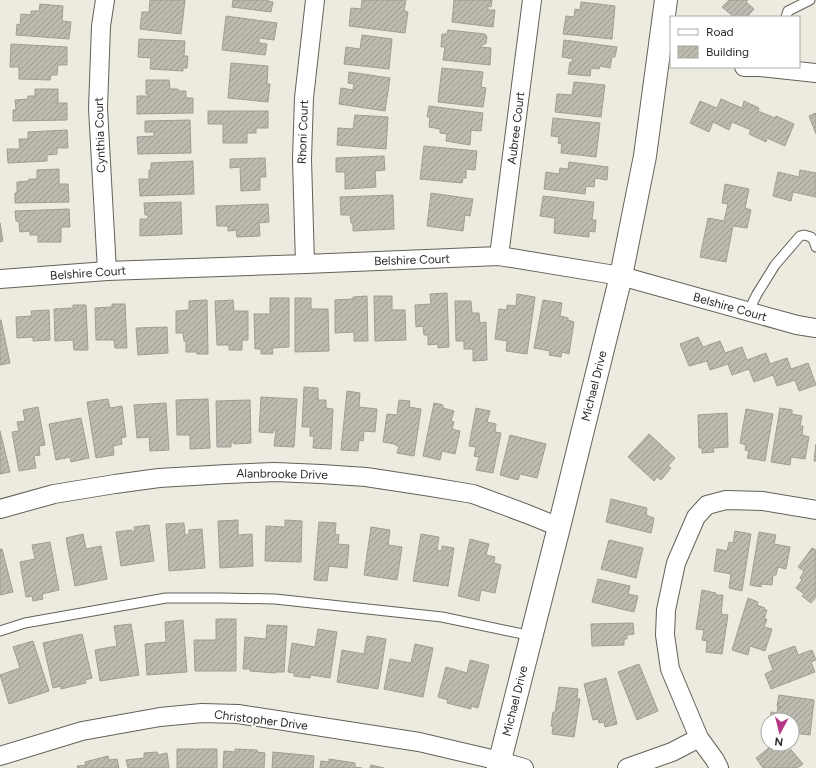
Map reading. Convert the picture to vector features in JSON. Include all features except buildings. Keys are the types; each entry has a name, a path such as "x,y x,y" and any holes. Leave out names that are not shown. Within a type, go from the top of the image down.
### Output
{"street":[{"name":"Cynthia Court","path":"104,0 101,26 98,108 107,271"},
{"name":"Rhoni Court","path":"305,264 302,159 304,98 315,0"},
{"name":"Aubree Court","path":"499,256 532,0"},
{"name":"Michael Drive","path":"499,764 621,276 665,65 666,0"},
{"path":"769,68 816,73"},
{"name":"Belshire Court","path":"0,279 107,271 499,256 621,276 748,312 797,325 816,328"},
{"name":"Alanbrooke Drive","path":"0,510 54,494 115,484 159,478 276,472 366,477 473,494 559,527"},
{"path":"720,768 699,738 670,669 665,635 666,610 676,563 696,517 707,505 726,500 763,501 816,510"},
{"name":"Christopher Drive","path":"0,756 82,731 160,717 202,713 238,714 420,742 499,764 524,768"},
{"path":"627,768 672,752 699,738"}],"lane":[{"path":"786,16 788,11 810,0"},
{"path":"748,312 775,265 800,236 804,235 811,237 816,247"},
{"path":"0,631 25,623 166,598 222,598 275,599 442,617 532,636"}]}
